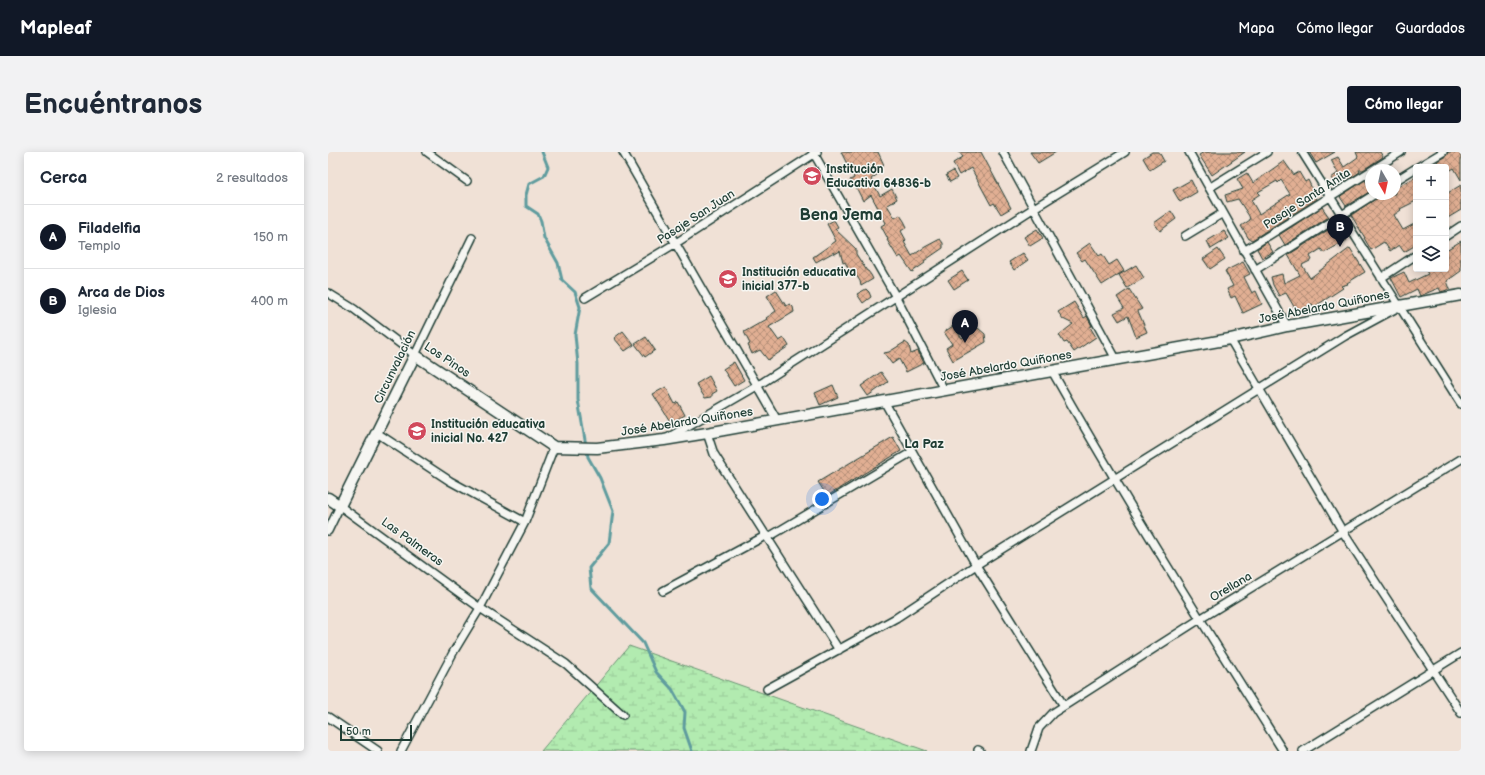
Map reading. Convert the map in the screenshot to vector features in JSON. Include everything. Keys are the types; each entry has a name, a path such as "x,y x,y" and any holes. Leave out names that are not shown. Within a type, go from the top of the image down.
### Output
{"street":[{"path":"428,152 467,181"},
{"path":"624,152 776,420"},
{"path":"1003,152 1116,360"},
{"path":"664,440 757,386 1034,208 1125,152"},
{"path":"1189,152 1287,326"},
{"path":"1209,188 1267,152"},
{"path":"1302,152 1461,404"},
{"name":"Pasaje Santa Anita","path":"1244,251 1401,152"},
{"path":"1424,164 1443,152"},
{"path":"815,153 896,297 944,390"},
{"name":"Pasaje San Juan","path":"585,298 676,243 815,153"},
{"path":"1401,177 1413,170"},
{"path":"1255,270 1365,200"},
{"path":"1185,236 1223,213"},
{"path":"1449,234 1461,226"},
{"name":"Circunvalación","path":"340,506 472,238"},
{"path":"1381,278 1413,257"},
{"name":"Los Pinos","path":"328,293 354,309 415,355 554,447"},
{"name":"José Abelardo Quiñones","path":"554,447 597,448 707,433 1116,360 1230,339 1287,326 1461,295"},
{"path":"767,689 896,618 976,565 1259,389 1345,336 1400,306"},
{"path":"1230,339 1343,532 1461,713"},
{"path":"1052,371 1200,619 1283,751"},
{"path":"884,401 976,565 1064,706"},
{"path":"376,433 450,480 525,522"},
{"path":"707,433 714,454 839,650"},
{"path":"401,751 454,651 480,608 525,522 554,447"},
{"path":"662,591 766,537 912,452"},
{"name":"Orellana","path":"1032,751 1039,728 1053,713 1200,619 1461,459"},
{"name":"Las Palmeras","path":"328,498 480,608 566,664 623,715"},
{"path":"328,531 340,506"},
{"path":"1303,751 1433,669 1461,654"},
{"path":"328,717 378,751"}],"green space":[{"path":"629,646 927,751 541,751"}],"building":[{"path":"841,152 878,152 884,165 876,170 878,174 871,179 880,196 892,189 897,199 887,205 895,218 900,215 907,227 901,231 906,240 904,242 912,256 940,239 943,243 943,248 924,261 925,263 912,272 901,256 898,258 887,240 888,239 881,226 886,223 871,195 863,201 857,189 850,180 854,178"},
{"path":"959,152 981,152 1011,208 1001,214 994,203 991,205 971,168 959,175 953,163 963,157"},
{"path":"1030,152 1056,152 1038,163"},
{"path":"1152,152 1159,152 1164,161 1150,170 1143,158"},
{"path":"1204,152 1245,152 1212,175 1199,155"},
{"path":"1309,152 1335,152 1316,163"},
{"path":"1356,152 1380,152 1383,157 1372,164 1365,164 1365,169 1359,170 1360,172 1337,187 1331,178 1338,173 1331,160 1338,157 1344,167 1358,157"},
{"path":"1448,152 1461,152 1461,180 1454,168 1449,171 1449,164 1438,164 1437,161 1446,156"},
{"path":"1284,161 1294,175 1299,172 1305,182 1308,180 1317,199 1252,240 1249,239 1241,226 1250,220 1249,216 1238,199 1227,202 1225,195 1243,189 1237,179 1247,173 1253,183","holes":["1281,180 1290,194 1259,214 1251,200 1260,194 1258,192 1277,181 1278,183"]},
{"path":"953,171 957,178 950,182 946,175"},
{"path":"1413,179 1413,202 1400,209 1401,210 1394,215 1403,230 1413,225 1413,247 1404,252 1399,245 1390,251 1384,242 1371,250 1351,215 1374,200 1401,200 1401,185"},
{"path":"1191,180 1197,192 1180,202 1173,190"},
{"path":"1365,180 1365,195 1346,206 1340,197"},
{"path":"1461,185 1461,210 1449,217 1449,200 1449,192"},
{"path":"1322,207 1329,217 1285,245 1279,235"},
{"path":"1171,211 1176,219 1160,231 1154,223"},
{"path":"834,220 838,227 835,229 856,249 856,254 873,279 861,286 860,281 854,272 851,274 845,262 843,263 840,251 835,254 834,252 816,262 813,257 836,241 827,224"},
{"path":"1336,225 1347,240 1324,253 1321,249 1310,256 1312,260 1302,265 1310,278 1350,248 1365,272 1347,283 1348,284 1341,286 1343,288 1314,307 1312,304 1297,312 1286,293 1279,296 1273,285 1271,277 1282,274 1284,283 1300,275 1288,255"},
{"path":"1037,229 1043,238 1030,246 1024,237"},
{"path":"1224,231 1229,238 1211,249 1207,241"},
{"path":"1461,241 1461,271 1447,281 1450,289 1441,292 1439,288 1420,296 1417,289 1401,297 1391,278 1404,272 1409,283 1428,274 1427,272 1449,272 1449,248"},
{"path":"1267,242 1273,252 1262,258 1257,249"},
{"path":"1090,243 1099,256 1102,254 1109,265 1117,260 1124,271 1102,285 1085,259 1082,261 1076,253"},
{"path":"1218,249 1225,259 1210,269 1203,259"},
{"path":"1023,253 1028,260 1014,270 1009,262"},
{"path":"1243,262 1250,274 1244,277 1252,293 1256,291 1262,304 1243,313 1235,296 1231,298 1227,289 1233,286 1225,271"},
{"path":"1136,265 1144,278 1127,288 1119,275"},
{"path":"962,271 968,280 954,289 948,280"},
{"path":"866,289 871,297 863,303 857,294"},
{"path":"1129,289 1142,309 1138,311 1147,332 1136,337 1128,316 1119,321 1114,313 1124,308 1117,297"},
{"path":"776,290 786,306 790,304 793,307 794,312 769,327 779,341 784,338 789,346 768,360 760,350 752,354 748,345 750,344 744,332 767,319 766,318 776,311 767,296"},
{"path":"1074,302 1084,318 1087,316 1092,326 1090,327 1096,337 1074,352 1067,342 1064,343 1059,335 1073,324 1063,319 1058,312"},
{"path":"953,326 962,338 978,328 985,334 986,342 953,361 946,348 952,344 944,332"},
{"path":"623,331 634,345 625,351 614,338"},
{"path":"646,337 655,350 645,357 635,344"},
{"path":"905,342 909,345 911,354 918,351 924,363 906,372 899,359 892,364 884,353 889,352"},
{"path":"734,362 744,380 734,386 723,369"},
{"path":"881,372 888,382 868,396 861,386"},
{"path":"709,376 717,391 712,394 712,397 705,398 696,384"},
{"path":"833,385 838,397 820,405 815,393"},
{"path":"666,387 675,404 678,402 685,415 671,423 653,394"},
{"path":"893,437 901,451 827,496 818,482"}],"waterway":[{"path":"542,152 548,167 544,176 529,184 526,195 526,206 538,214 541,221 544,238 558,263 562,280 575,292 580,307 575,335 578,364 578,400 588,457 600,478 613,511 609,543 589,568 591,588 643,643 656,672 672,689 685,712 684,728 692,751"}],"place":[{"name":"Institución Educativa 64836-b","path":"812,176"},
{"name":"Arca de Dios","path":"1340,247"},
{"name":"Institución educativa inicial 377-b","path":"728,279"},
{"name":"Filadelfia","path":"965,343"},
{"name":"Institución educativa inicial No. 427","path":"417,431"}],"district":[{"name":"Bena Jema","path":"841,215"},
{"name":"La Paz","path":"924,444"}]}
